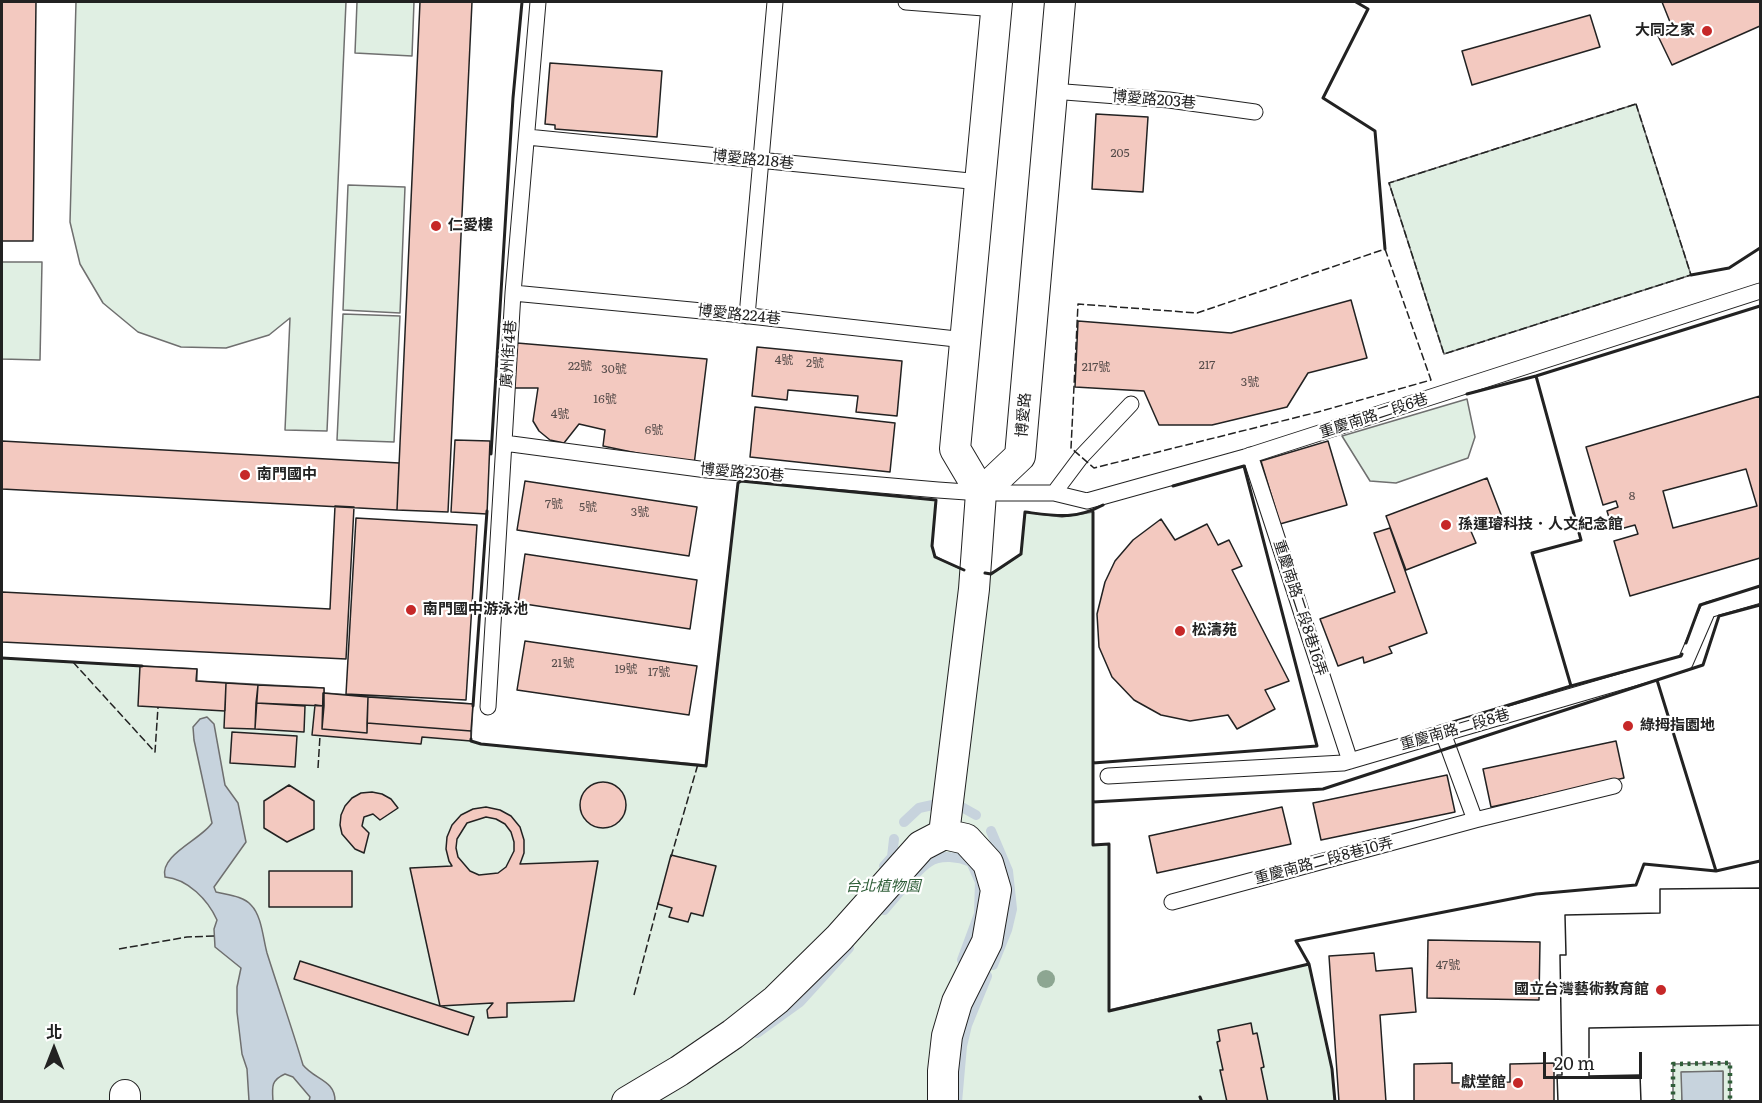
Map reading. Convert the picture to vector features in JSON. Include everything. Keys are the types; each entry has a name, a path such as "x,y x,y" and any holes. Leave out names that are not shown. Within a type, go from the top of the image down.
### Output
{"street":[{"name":"博愛路","path":"981,493 1020,456 1060,2"},
{"path":"944,834 974,589 981,493 955,449 997,5"},
{"path":"627,1101 679,1071 733,1034 776,1000 839,938 921,846 944,834 966,839 988,863 996,890 987,942 957,1002 947,1036 943,1071 943,1101"}],"lane":[{"name":"廣州街4巷","path":"488,707 513,293 538,2"},
{"path":"747,316 775,2"},
{"path":"906,2 997,5"},
{"name":"博愛路203巷","path":"1052,91 1169,100 1255,112"},
{"name":"博愛路218巷","path":"527,136 980,182"},
{"name":"重慶南路二段6巷","path":"981,493 1054,493 1087,501 1100,499 1250,455 1761,291"},
{"name":"博愛路224巷","path":"513,293 965,340"},
{"path":"1054,493 1081,457 1131,404"},
{"name":"博愛路230巷","path":"504,443 707,470 981,493"},
{"name":"重慶南路二段8巷16弄","path":"1250,455 1350,761"},
{"name":"重慶南路二段8巷","path":"1108,777 1350,761 1685,663 1708,610 1761,595"},
{"path":"1443,733 1475,820"},
{"name":"重慶南路二段8巷10弄","path":"1172,902 1475,820 1614,786"}],"green space":[{"path":"76,2 346,2 327,431 285,430 290,318 269,335 226,348 181,347 138,332 103,303 80,264 70,222"},
{"path":"357,2 414,2 412,56 355,53"},
{"path":"1636,104 1691,275 1444,354 1389,183"},
{"path":"348,185 405,187 400,313 343,310"},
{"path":"2,262 42,262 40,360 2,359"},
{"path":"343,314 400,316 394,442 337,440"},
{"path":"1467,399 1475,437 1468,458 1396,483 1370,481 1342,436"},
{"name":"台北植物園","path":"741,481 936,500 932,546 935,556 963,570 979,574 993,572 1021,554 1025,512 1062,517 1093,512 1093,845 1109,844 1109,1010 1309,964 1332,1069 1335,1101 2,1102 2,658 197,669 197,681 324,688 324,693 473,704 471,741 481,744 706,765 738,483"},
{"path":"1730,1063 1730,1101 1723,1101 1723,1072 1682,1072 1682,1101 1673,1101 1673,1064"}],"shaded area":[{"path":"207,717 214,724 225,785 238,803 246,842 214,887 216,892 244,900 255,910 303,1065 328,1084 335,1101 309,1101 310,1097 293,1077 285,1074 273,1084 273,1101 249,1101 247,1069 242,1054 237,1012 237,987 241,968 215,947 214,929 217,920 203,898 182,882 165,877 168,862 212,823 193,727 200,719"},
{"path":"1723,1071 1723,1101 1682,1101 1681,1072"}],"building":[{"path":"2,2 36,2 33,241 2,241"},
{"name":"仁愛樓","path":"420,2 472,2 448,512 397,510"},
{"name":"大同之家","path":"1662,2 1760,2 1760,26 1672,65 1658,36 1672,27"},
{"path":"1590,15 1600,47 1472,85 1462,51"},
{"path":"550,63 662,71 657,137 555,129 555,125 545,124"},
{"path":"1096,114 1148,117 1143,192 1092,189"},
{"path":"1351,300 1367,358 1308,373 1287,407 1212,425 1159,425 1144,391 1075,387 1078,321 1231,333"},
{"path":"517,343 707,359 694,465 603,446 605,430 579,424 564,443 550,440 539,431 533,421 538,388 514,388"},
{"path":"757,347 902,361 897,416 856,412 858,396 788,390 787,400 752,396"},
{"path":"1760,396 1760,558 1630,596 1614,541 1638,534 1635,525 1613,531 1607,511 1618,507 1616,501 1603,505 1586,447","holes":["1746,469 1757,506 1673,528 1663,491"]},
{"path":"755,407 895,423 890,472 750,457"},
{"path":"455,440 490,441 487,514 451,512"},
{"path":"2,441 399,463 397,510 2,489"},
{"path":"1328,441 1347,505 1280,524 1261,461"},
{"path":"1487,478 1502,517 1470,529 1476,543 1406,570 1386,516"},
{"path":"525,481 697,507 689,556 517,530"},
{"path":"335,506 354,507 346,659 2,642 2,592 330,609"},
{"name":"南門國中游泳池","path":"356,518 477,525 466,700 346,694"},
{"name":"松濤苑","path":"1161,519 1175,540 1207,524 1218,545 1229,540 1242,566 1232,570 1289,681 1265,690 1275,709 1237,729 1228,715 1190,721 1161,715 1134,700 1112,677 1099,647 1097,614 1105,582 1115,561 1133,540"},
{"path":"1390,528 1427,633 1389,647 1392,653 1364,663 1363,657 1338,666 1320,619 1395,592 1374,533"},
{"path":"525,554 697,580 690,629 518,603"},
{"path":"525,641 697,666 689,715 517,690"},
{"path":"140,666 197,669 196,681 226,683 225,711 138,706"},
{"path":"226,683 258,685 255,729 224,728"},
{"path":"258,685 324,688 324,706 256,703"},
{"path":"323,693 368,697 367,733 322,729"},
{"path":"368,697 473,704 471,731 367,723"},
{"path":"256,703 305,706 304,732 255,729"},
{"path":"315,705 324,706 322,729 367,733 367,723 471,731 471,741 422,737 421,744 312,735"},
{"path":"232,732 297,736 295,767 230,763"},
{"path":"1616,741 1624,778 1491,807 1483,769"},
{"path":"1447,775 1455,812 1321,840 1313,803"},
{"path":"603,782 619,789 626,805 619,821 603,828 587,821 580,805 587,789"},
{"path":"289,785 314,801 314,829 287,842 264,828 264,801"},
{"path":"372,792 391,799 398,808 380,820 373,814 364,817 362,826 369,833 364,853 355,849 342,834 341,815 352,798 361,793"},
{"path":"486,807 500,810 511,816 520,827 524,840 524,853 520,864 598,861 574,1001 507,1003 507,1017 488,1018 487,1010 493,1003 440,1006 410,868 452,866 446,849 447,837 452,825 461,815 473,809","holes":["486,817 505,824 511,832 514,851 506,867 498,873 479,875 470,871 458,857 457,839 467,823"]},
{"path":"1282,807 1291,844 1157,873 1149,836"},
{"path":"671,855 716,866 703,916 691,913 688,922 669,917 672,908 658,904"},
{"path":"269,871 352,871 352,907 269,907"},
{"name":"國立台灣藝術教育館","path":"1760,888 1760,1025 1589,1028 1589,1076 1640,1075 1641,1102 1558,1102 1557,1075 1562,1075 1560,955 1566,955 1565,915 1660,913 1660,889"},
{"name":"國立台灣藝術教育館","path":"1760,888 1760,1025 1589,1028 1589,1076 1640,1075 1641,1102 1558,1102 1557,1075 1562,1075 1560,955 1566,955 1565,915 1660,913 1660,889"},
{"path":"1428,940 1540,942 1539,1000 1427,998"},
{"path":"1374,953 1376,971 1412,968 1416,1012 1380,1015 1386,1102 1339,1102 1329,956"},
{"path":"300,961 474,1017 468,1035 294,979"},
{"path":"1251,1023 1253,1034 1257,1033 1268,1102 1227,1102 1220,1070 1223,1070 1217,1042 1220,1041 1218,1030"},
{"name":"獻堂館","path":"1452,1063 1452,1083 1510,1082 1510,1064 1554,1063 1554,1102 1414,1102 1414,1064"}],"waterway":[{"path":"904,822 919,808 937,804"},
{"path":"960,806 976,815"},
{"path":"991,831 1008,871 1012,909 1007,930 993,965"},
{"path":"884,866 892,857 894,839"},
{"path":"884,910 912,878 934,859 950,857 971,862 980,882 979,914 962,960"},
{"path":"757,1033 800,1002 849,948"},
{"path":"957,1102 962,1046 967,1025 987,976"}],"hedge":[{"path":"1673,1102 1673,1064 1730,1063 1730,1102"}],"fence":[{"path":"1636,104 1691,275 1444,354 1389,183 1636,104"},
{"path":"1385,249 1431,380 1318,412 1094,468 1071,448 1078,304 1197,313 1385,249"},
{"path":"73,662 155,752 158,707"},
{"path":"318,768 320,736"},
{"path":"671,857 698,764"},
{"path":"634,995 659,900"},
{"path":"119,949 187,937 215,936"}],"wall":[{"path":"491,454 513,98 522,2"},
{"path":"1356,2 1368,9 1323,98 1375,131 1385,249"},
{"path":"1691,275 1729,268 1760,248"},
{"path":"1467,394 1536,376 1760,306"},
{"path":"1536,376 1581,540 1532,553 1571,686"},
{"path":"1093,763 1317,746 1244,466 1173,486"},
{"path":"471,739 481,744 706,766 738,483 741,481 936,500 932,546 935,557 964,570"},
{"path":"985,573 991,574 1021,554 1025,512 1074,515 1103,505"},
{"path":"473,706 487,511"},
{"path":"1093,512 1093,845 1109,844 1109,1011 1309,964"},
{"path":"1686,643 1700,605 1760,586"},
{"path":"1093,802 1323,789 1703,665 1719,616 1760,605"},
{"path":"1404,737 1682,654"},
{"path":"2,658 142,666"},
{"path":"1657,680 1716,871"},
{"path":"1335,1102 1332,1069 1309,964 1296,941 1536,894 1636,885 1644,864 1716,871 1760,861"},
{"path":"1200,1097 1202,1102"}],"place":[{"name":"大同之家","path":"1707,31"},
{"name":"仁愛樓","path":"436,226"},
{"name":"南門國中","path":"245,475"},
{"name":"孫運璿科技．人文紀念館","path":"1446,525"},
{"name":"南門國中游泳池","path":"411,610"},
{"name":"松濤苑","path":"1180,631"},
{"name":"綠拇指園地","path":"1628,726"},
{"name":"國立台灣藝術教育館","path":"1661,990"},
{"name":"獻堂館","path":"1518,1083"}]}
